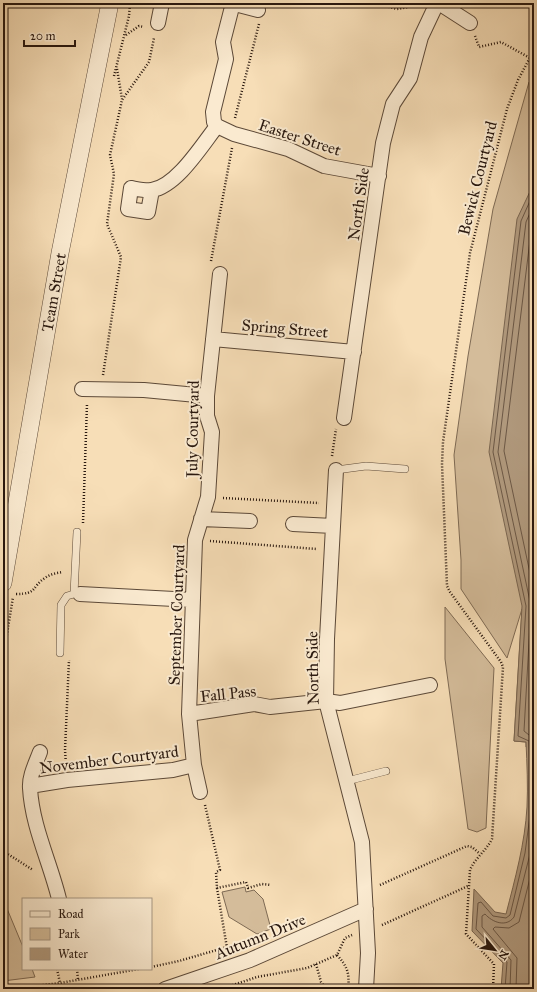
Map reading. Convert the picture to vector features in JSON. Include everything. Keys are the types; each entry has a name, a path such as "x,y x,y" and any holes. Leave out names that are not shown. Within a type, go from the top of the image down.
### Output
{"street":[{"name":"Team Street","path":"8,588 60,253 110,3"},
{"path":"157,26 162,3"},
{"path":"152,190 170,182 217,126 214,122 213,112 226,59 223,42 232,3 258,10"},
{"path":"438,3 470,23"},
{"name":"North Side","path":"344,418 383,143 393,104 410,78 421,37 438,3"},
{"name":"Easter Street","path":"217,126 234,134 288,149 324,166 379,176"},
{"name":"July Courtyard","path":"201,519 208,497 212,432 207,416 207,396 220,274"},
{"name":"Spring Street","path":"213,339 354,352"},
{"path":"90,389 144,390 207,396"},
{"name":"North Side","path":"336,470 327,639 326,701 362,842 368,953 366,989"},
{"path":"201,519 250,521"},
{"name":"September Courtyard","path":"189,714 195,540 201,519"},
{"path":"293,524 333,526"},
{"path":"77,594 193,600"},
{"name":"Fall Pass","path":"200,792 194,765 189,714 254,704 270,707 326,701 340,703 430,685"},
{"name":"November Courtyard","path":"40,752 33,769 30,786 38,832 52,871 59,898"},
{"name":"November Courtyard","path":"30,786 66,780 147,773 194,765"},
{"name":"Autumn Drive","path":"165,989 250,960 366,909"}],"lane":[{"path":"336,470 366,466 405,469"},
{"path":"60,653 62,605 67,596 77,594 75,573 76,532"},
{"path":"347,781 386,771"}],"path":[{"path":"374,3 397,9 410,7"},
{"path":"470,23 478,47 501,42 530,58"},
{"path":"122,100 149,62 157,26 139,26 125,35"},
{"name":"Bewick Courtyard","path":"493,989 494,964 466,934 470,870 492,839 503,667 447,586 442,464 443,442 470,253 507,109 518,80 534,50"},
{"path":"83,526 90,389 103,368 121,257 107,224 114,174 110,155 122,100 117,69"},
{"path":"336,470 331,460 336,424 344,418"},
{"path":"208,497 334,504"},
{"path":"195,540 332,550"},
{"path":"8,588 27,594 36,589 44,578 55,573 75,573"},
{"path":"66,780 65,750 69,656"},
{"path":"200,792 205,802 220,870 216,872 222,925 227,948"},
{"path":"364,892 467,846 472,847 480,854"},
{"path":"3,851 30,866 35,874"},
{"path":"218,888 246,882 248,888 262,884 271,885"},
{"path":"221,989 257,978 307,968 337,955 345,938 391,922 468,886"},
{"path":"152,967 227,948 259,937"},
{"path":"337,955 347,967 350,977 348,989"},
{"path":"316,964 321,982 326,989"},
{"path":"57,970 60,983"},
{"path":"77,970 78,980"},
{"path":"10,989 60,983 133,970"}],"green space":[{"path":"534,80 534,747 526,747 526,742 514,741 522,609 507,658 461,589 461,560 454,455 468,356 493,209 529,82"},
{"path":"445,607 494,668 486,828 477,832 468,829 445,659"},
{"path":"245,887 246,892 254,890 263,899 271,929 257,934 229,917 222,892"},
{"path":"3,899 22,945 22,970 32,970 35,977 3,981"}],"water":[{"path":"534,183 534,989 501,989 503,963 472,931 474,889 495,912 506,914 524,834 527,807 527,775 526,742 514,741 522,606 489,452 517,219"}]}
